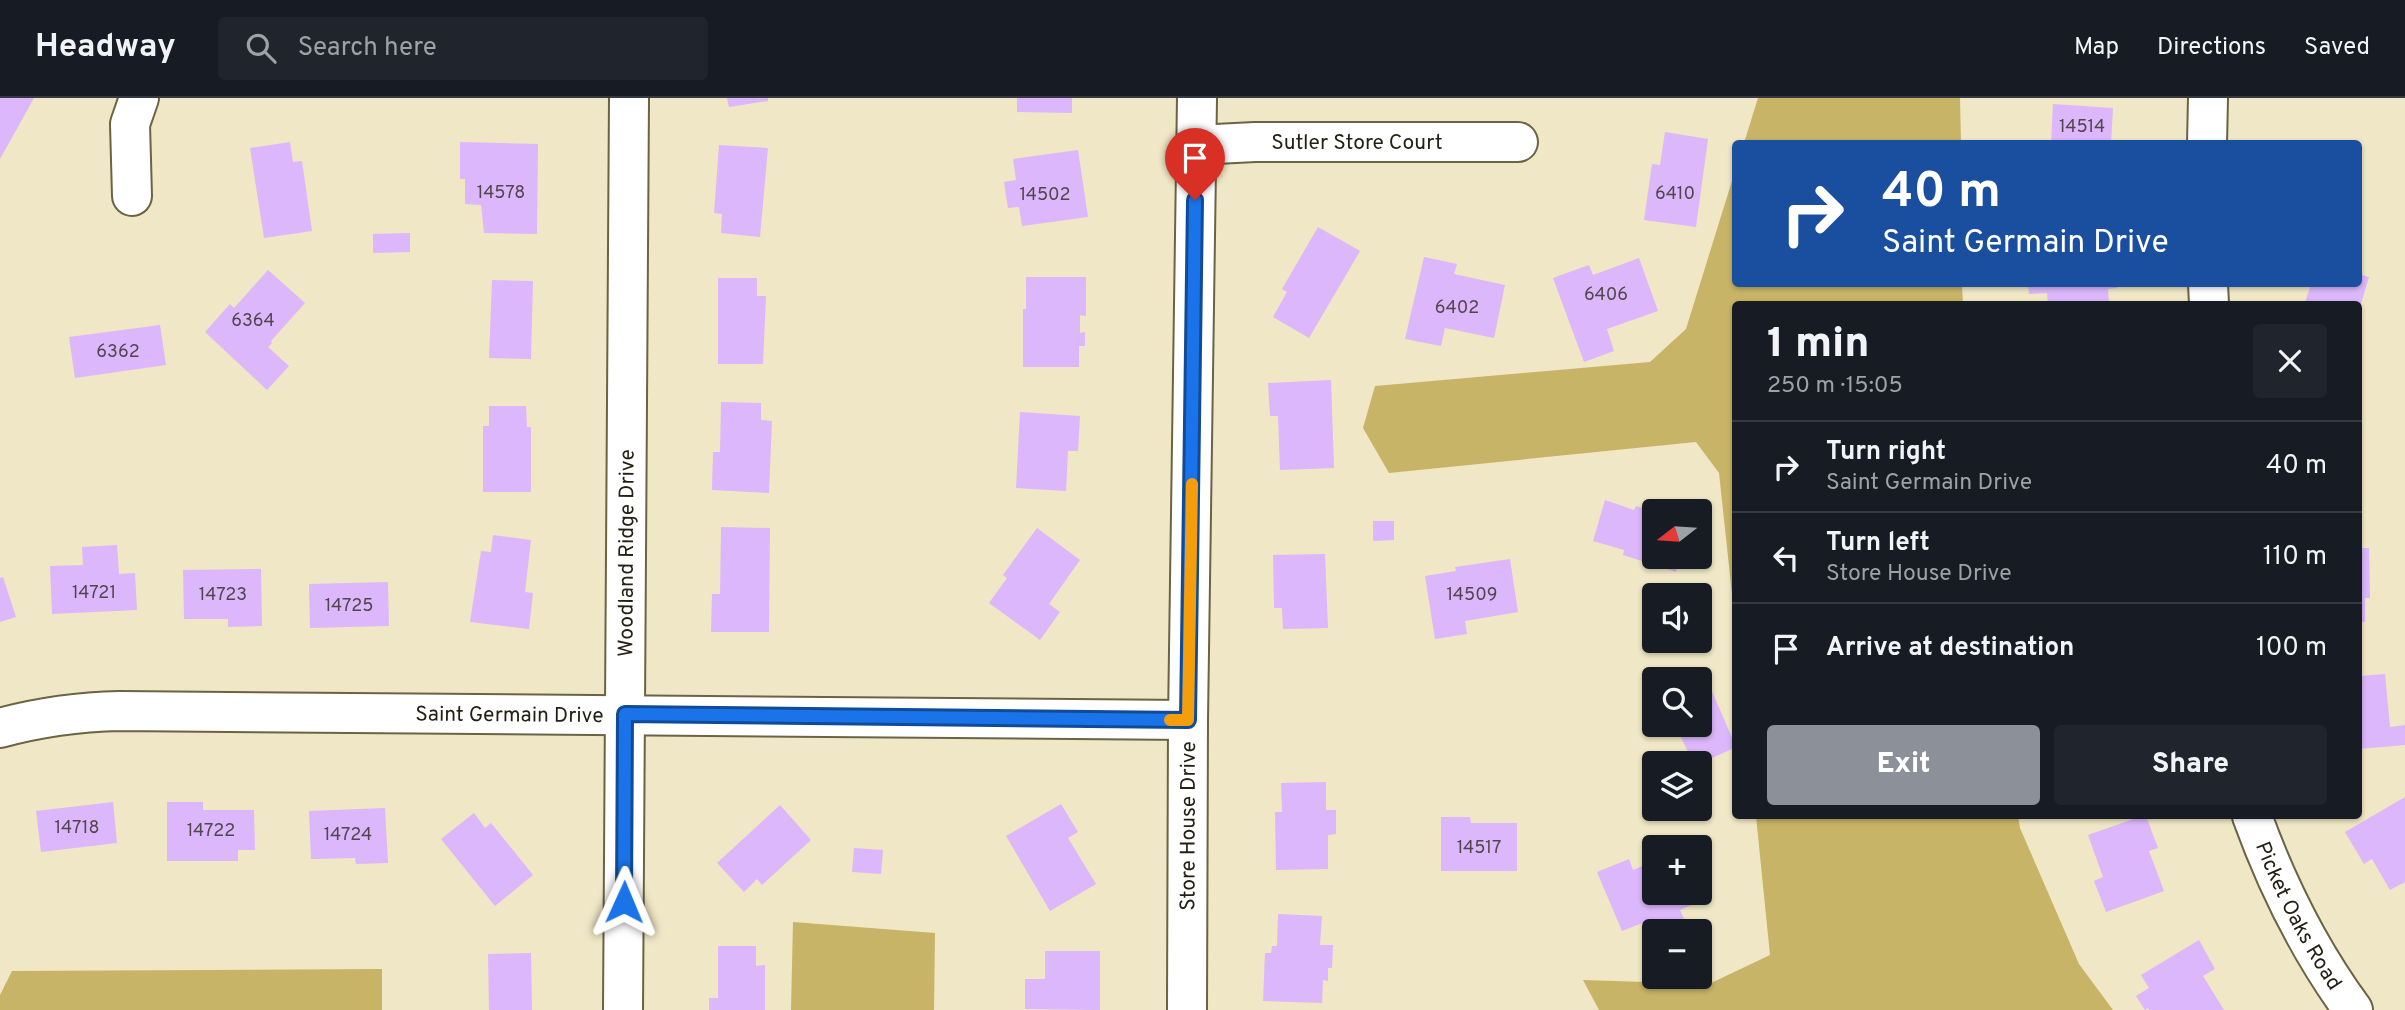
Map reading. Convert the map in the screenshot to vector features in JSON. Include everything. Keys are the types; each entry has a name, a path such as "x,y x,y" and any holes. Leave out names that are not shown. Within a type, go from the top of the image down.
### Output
{"street":[{"path":"132,196 130,124 139,98"},
{"name":"Woodland Ridge Drive","path":"623,1010 629,98"},
{"name":"Store House Drive","path":"1187,1010 1196,98"},
{"path":"2207,140 2208,98"},
{"name":"Sutler Store Court","path":"1196,145 1255,142 1518,142"},
{"name":"Saint Germain Drive","path":"0,728 76,712 120,710 1188,720"},
{"name":"Picket Oaks Road","path":"2253,819 2267,857 2305,938 2353,1010"}],"shaded area":[{"path":"1758,98 1960,98 1961,140 1745,140"},
{"path":"1732,181 1732,287 1962,287 1963,301 1732,301 1732,594 1719,473 1696,442 1389,473 1363,428 1375,386 1650,362 1686,329"},
{"path":"1756,819 2018,819 2079,964 2113,1010 1599,1010 1583,980 1642,982 1642,989 1712,989 1712,983 1770,955"},
{"path":"793,922 935,933 934,1010 791,1010"},
{"path":"382,969 382,1010 0,1010 0,995 12,971"}],"building":[{"path":"0,98 34,98 0,159"},
{"path":"727,98 768,98 768,101 729,107"},
{"path":"1017,98 1072,98 1072,113 1017,112"},
{"path":"2053,104 2113,108 2111,140 2051,140"},
{"path":"1665,132 1708,139 1696,227 1644,220 1652,164 1660,165"},
{"path":"290,142 293,162 302,161 312,231 264,238 250,148"},
{"path":"460,142 538,144 537,234 484,233 481,205 465,204 465,179 460,179"},
{"path":"719,145 768,148 760,237 721,233 722,214 714,213"},
{"path":"1078,150 1088,217 1022,226 1019,207 1008,208 1004,182 1016,180 1013,159"},
{"path":"1318,227 1360,251 1309,338 1273,317 1287,292 1282,289"},
{"path":"410,233 410,252 373,253 373,234"},
{"path":"1424,257 1457,264 1454,274 1505,285 1494,338 1445,328 1441,346 1405,339"},
{"path":"1639,258 1658,311 1607,329 1614,351 1584,362 1553,278 1589,265 1593,275"},
{"path":"268,270 305,303 268,347 289,366 267,390 205,332 230,304 234,308"},
{"path":"2362,275 2369,277 2362,301 2306,301 2310,287 2362,287"},
{"path":"1026,277 1086,277 1086,316 1080,315 1080,333 1085,332 1085,346 1079,346 1079,367 1023,367"},
{"path":"718,278 757,278 757,296 766,296 763,364 718,364"},
{"path":"492,280 533,281 531,359 489,358"},
{"path":"2028,287 2117,287 2108,289 2109,301 2048,301 2047,293 2029,294"},
{"path":"160,325 166,365 75,378 69,337"},
{"path":"1331,380 1334,468 1280,470 1278,416 1270,416 1268,383"},
{"path":"721,402 761,403 761,420 772,421 769,493 712,490 713,452 720,452"},
{"path":"489,406 526,406 527,427 531,427 531,492 483,492 483,426 489,426"},
{"path":"1020,412 1080,416 1078,451 1068,451 1066,491 1016,488"},
{"path":"1605,500 1634,510 1636,506 1642,508 1642,561 1623,555 1624,550 1593,541"},
{"path":"1373,521 1394,521 1394,540 1373,541"},
{"path":"721,527 770,528 769,632 711,632 712,594 720,594"},
{"path":"1037,528 1080,560 1049,604 1060,612 1040,640 989,603 1007,578 1003,575"},
{"path":"493,535 531,540 525,592 533,593 529,629 470,622 481,551 491,552"},
{"path":"117,545 119,574 135,573 137,610 52,614 50,566 83,565 82,547"},
{"path":"2362,548 2369,548 2370,598 2365,598 2365,622 2362,622"},
{"path":"1325,554 1328,628 1283,629 1282,608 1274,608 1273,555"},
{"path":"1510,559 1518,612 1465,621 1467,634 1435,639 1425,576 1456,571 1455,567"},
{"path":"261,569 262,626 228,627 228,619 184,619 183,570"},
{"path":"3,577 16,617 0,622 0,578"},
{"path":"388,582 389,626 310,628 309,584"},
{"path":"2385,674 2390,727 2405,725 2405,745 2362,749 2362,676"},
{"path":"1712,691 1732,738 1732,749 1712,758 1712,751 1687,751 1681,737 1712,737"},
{"path":"1326,782 1326,810 1336,810 1336,834 1328,835 1328,869 1276,870 1275,812 1282,812 1281,783"},
{"path":"2405,797 2405,882 2390,890 2372,859 2364,864 2345,832"},
{"path":"113,802 117,843 41,852 36,811"},
{"path":"167,802 203,802 203,810 254,810 255,850 238,850 238,861 167,861"},
{"path":"1061,804 1078,832 1068,838 1096,884 1050,911 1006,836"},
{"path":"780,805 811,840 762,885 757,879 744,892 717,863"},
{"path":"385,808 388,863 356,864 355,858 311,859 309,811"},
{"path":"474,813 485,828 491,823 533,875 495,906 441,839"},
{"path":"1441,817 1470,817 1471,823 1517,823 1517,871 1441,871"},
{"path":"2133,819 2147,819 2158,848 2149,851 2164,891 2106,912 2094,881 2103,877 2088,835"},
{"path":"854,848 883,850 881,874 852,872"},
{"path":"1629,859 1633,870 1642,866 1642,905 1692,905 1680,910 1684,919 1642,919 1642,923 1622,931 1597,872"},
{"path":"1278,914 1322,916 1320,945 1333,945 1332,968 1328,968 1328,981 1323,980 1322,1003 1263,1001 1265,953 1271,953 1272,946 1277,946"},
{"path":"2199,940 2215,969 2203,976 2224,1010 2145,1010 2136,996 2149,988 2141,975"},
{"path":"718,946 756,946 756,966 765,965 765,1010 709,1010 709,998 718,998"},
{"path":"1045,951 1100,951 1100,1010 1025,1009 1025,979 1045,979"},
{"path":"531,953 532,1010 489,1010 488,954"}],"slow traffic":[{"path":"1170,720 1188,720 1192,484"}],"route":[{"path":"624,902 625,714 1188,720 1195,200"}]}
